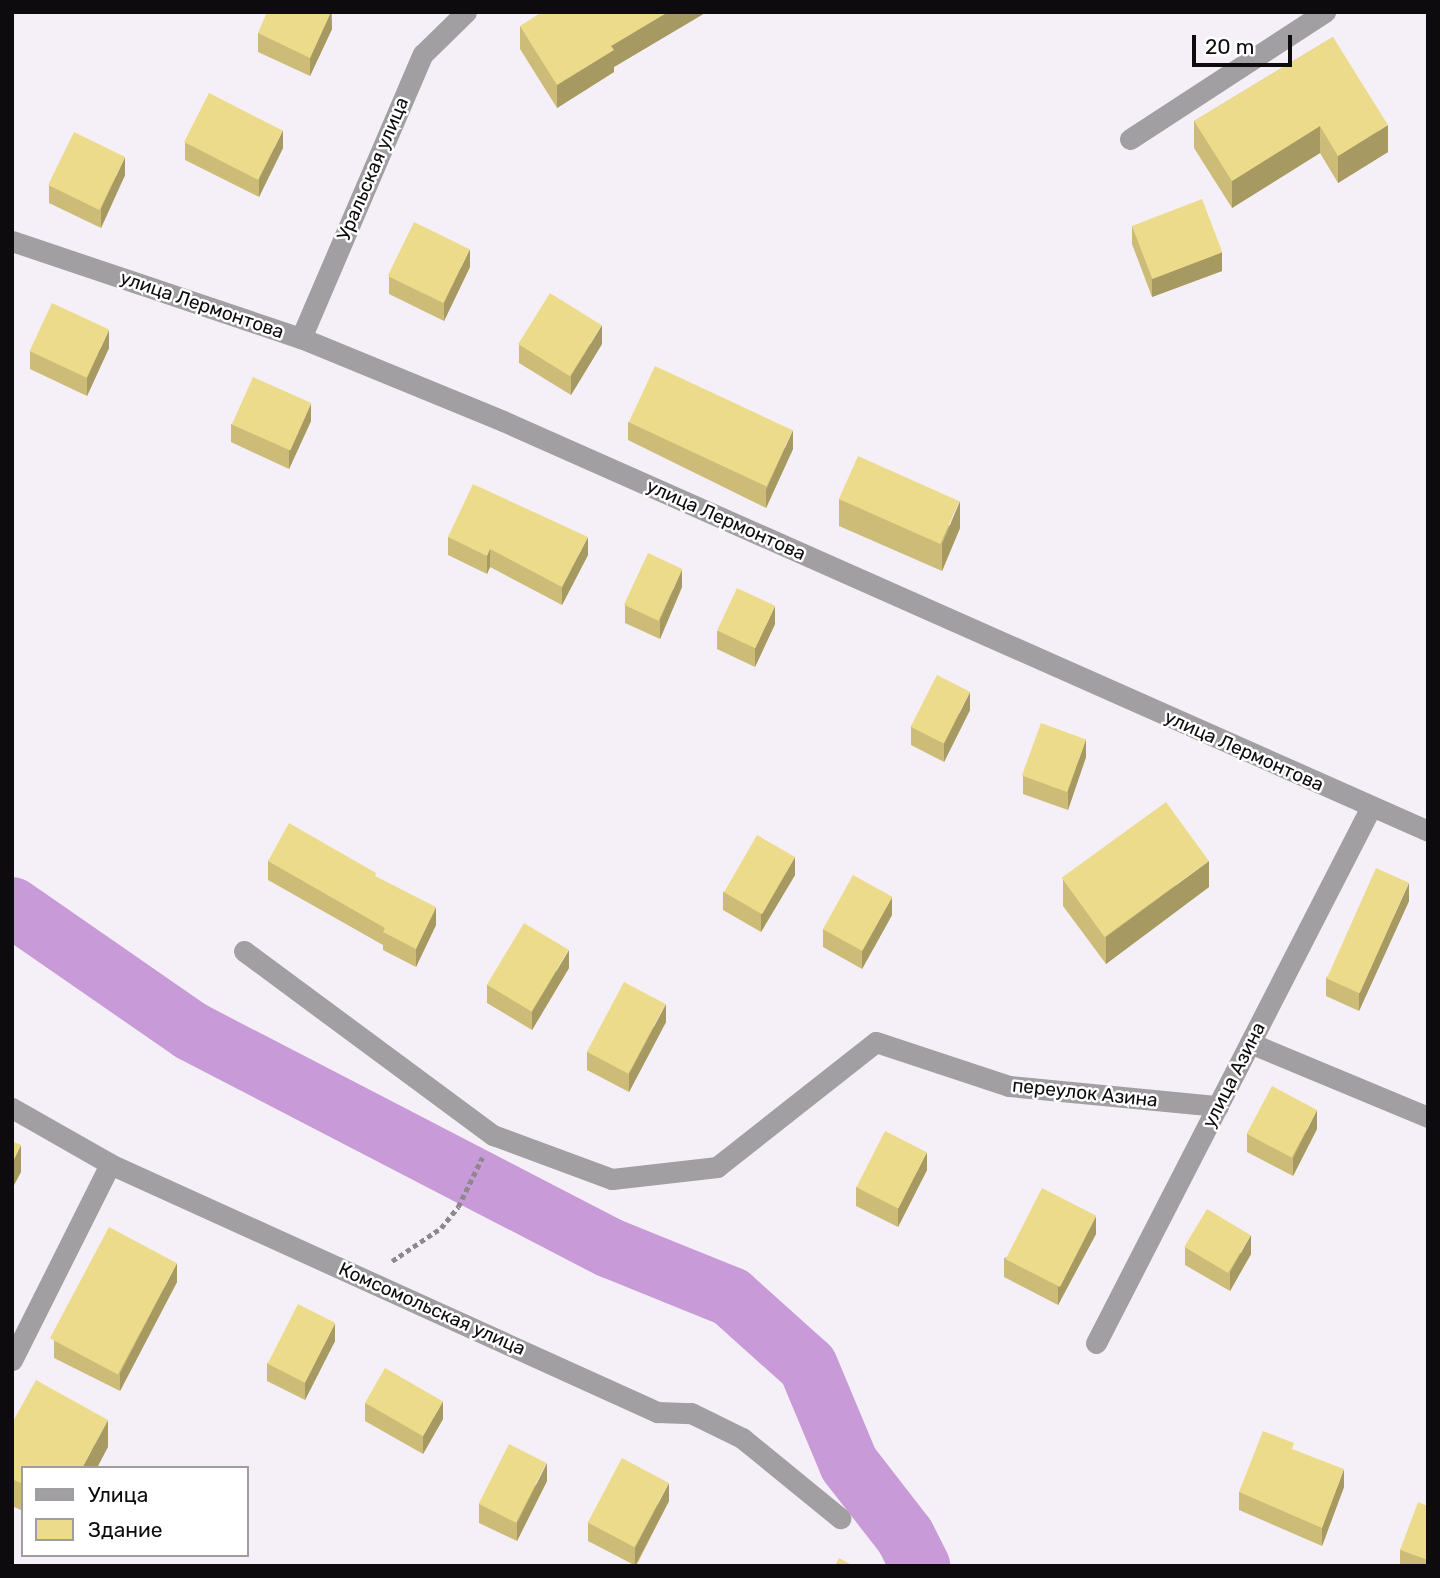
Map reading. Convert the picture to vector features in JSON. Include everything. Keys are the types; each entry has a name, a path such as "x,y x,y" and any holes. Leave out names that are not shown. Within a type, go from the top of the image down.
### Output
{"street":[{"name":"Уральская улица","path":"301,338 423,54 466,12"},
{"path":"1130,139 1325,12"},
{"name":"улица Лермонтова","path":"12,242 301,338 503,421 1428,831"},
{"name":"улица Азина","path":"1096,1343 1371,807"},
{"name":"переулок Азина","path":"244,951 493,1135 612,1179 717,1167 876,1042 1009,1086 1218,1106"},
{"path":"1250,1043 1428,1117"},
{"name":"Комсомольская улица","path":"12,1108 110,1164 657,1412 691,1413 742,1438 840,1518"},
{"path":"12,1360 110,1164"}],"path":[{"path":"365,1279 441,1228 458,1207 479,1164"}],"building":[{"path":"267,12 331,12 310,58 258,33"},
{"path":"542,12 668,12 611,46 614,50 557,85 520,26"},
{"path":"1333,37 1388,125 1338,156 1320,126 1232,181 1194,121"},
{"path":"209,93 283,131 258,180 184,142"},
{"path":"74,132 125,157 99,210 48,185"},
{"path":"1202,199 1222,252 1152,279 1132,226"},
{"path":"414,222 470,249 443,303 388,276"},
{"path":"550,293 602,325 570,376 518,344"},
{"path":"52,303 109,330 87,378 30,351"},
{"path":"655,366 793,430 767,486 629,422"},
{"path":"253,377 311,403 290,451 232,425"},
{"path":"858,456 959,501 940,544 839,499"},
{"path":"473,484 588,537 562,587 490,549 487,556 448,537"},
{"path":"648,553 682,569 658,621 624,605"},
{"path":"737,588 775,606 755,648 717,631"},
{"path":"937,675 970,692 944,743 911,727"},
{"path":"1041,723 1086,739 1067,792 1022,776"},
{"path":"1166,802 1209,861 1105,937 1062,878"},
{"path":"289,823 376,873 375,876 436,907 416,949 383,932 385,928 268,861"},
{"path":"757,835 795,857 762,914 724,892"},
{"path":"1376,868 1409,883 1360,993 1327,979"},
{"path":"853,875 892,897 862,951 823,929"},
{"path":"524,923 569,950 531,1011 487,985"},
{"path":"624,982 665,1004 628,1074 587,1052"},
{"path":"1272,1086 1317,1110 1292,1158 1247,1134"},
{"path":"885,1131 927,1152 898,1208 856,1187"},
{"path":"12,1141 21,1145 12,1163"},
{"path":"1042,1188 1096,1216 1060,1287 1006,1259"},
{"path":"1207,1209 1251,1235 1228,1273 1184,1247"},
{"path":"109,1227 177,1263 118,1374 50,1338"},
{"path":"298,1304 335,1323 305,1383 268,1364"},
{"path":"385,1368 443,1402 423,1436 365,1403"},
{"path":"36,1380 108,1420 83,1466 21,1466 21,1483 12,1479 12,1423"},
{"path":"1263,1431 1294,1443 1292,1449 1344,1469 1322,1528 1239,1492"},
{"path":"509,1444 546,1463 516,1523 479,1504"},
{"path":"622,1458 669,1483 635,1547 588,1522"},
{"path":"1418,1502 1428,1506 1428,1560 1400,1550"},
{"path":"839,1558 854,1566 835,1566"}],"waterway":[{"path":"12,907 191,1031 610,1248 731,1297 808,1366 849,1464 905,1536 920,1566"}]}
